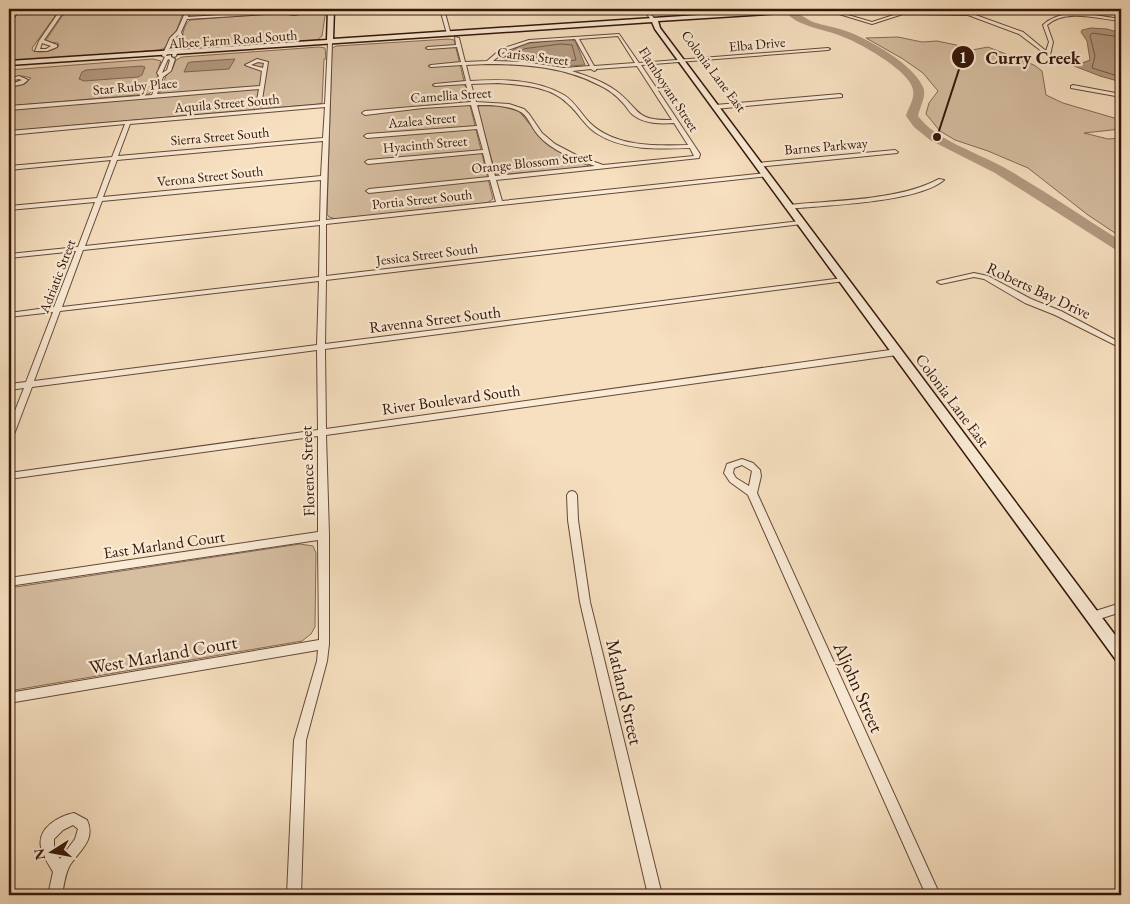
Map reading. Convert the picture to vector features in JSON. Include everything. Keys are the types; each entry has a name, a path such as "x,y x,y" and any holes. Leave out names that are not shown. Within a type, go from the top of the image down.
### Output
{"main road":[{"path":"330,42 331,9"},
{"name":"Albee Farm Road South","path":"139,56 449,34 655,22 799,9 842,11"},
{"name":"Colonia Lane East","path":"655,22 662,28 788,207 1121,655"},
{"path":"9,63 139,56"},
{"path":"9,67 139,56"}],"street":[{"path":"9,21 18,9"},
{"path":"41,41 62,11 126,9"},
{"path":"161,76 166,74 171,66 173,59 170,55 170,42 179,32 187,11 185,9"},
{"path":"282,12 294,9"},
{"path":"185,18 282,12 300,14 305,11 303,9"},
{"path":"411,10 437,9"},
{"path":"442,9 449,34"},
{"name":"Colonia Lane East","path":"645,9 655,22"},
{"path":"692,9 702,12 747,9"},
{"path":"842,11 870,23 903,13 972,15 1021,33 1048,55 1051,42 1045,25 1049,21 1072,16 1121,20"},
{"path":"972,15 977,12"},
{"path":"154,96 161,76 159,74 165,60 181,37 179,32"},
{"name":"Flamboyant Street","path":"576,37 619,35 692,146 697,157"},
{"path":"489,62 498,52 518,44 534,40 576,37 594,69"},
{"path":"457,38 498,203"},
{"path":"170,42 179,41"},
{"name":"Florence Street","path":"294,895 300,740 322,661 324,644 321,347 324,178 330,42"},
{"path":"428,48 459,46"},
{"name":"Elba Drive","path":"594,69 828,49"},
{"name":"Carissa Street","path":"431,66 489,62 525,64 563,70 594,80 613,91 642,118 656,121 676,121"},
{"path":"162,67 171,66"},
{"path":"563,70 594,69"},
{"path":"571,72 594,69"},
{"path":"259,105 265,70"},
{"path":"9,80 19,77 26,80 9,86"},
{"path":"435,85 468,82 514,83 554,92 575,106 594,128 624,142 657,147 692,146"},
{"name":"Star Ruby Place","path":"9,108 262,87"},
{"path":"1073,87 1121,96"},
{"path":"718,107 840,96"},
{"name":"Camellia Street","path":"366,112 500,103 526,114 539,133 558,148 577,158 606,168"},
{"name":"Aquila Street South","path":"128,123 328,105"},
{"path":"9,133 128,123"},
{"name":"Adriatic Street","path":"9,437 128,123"},
{"name":"Azalea Street","path":"367,136 479,126"},
{"name":"Sierra Street South","path":"9,168 327,139"},
{"name":"Hyacinth Street","path":"368,162 485,151"},
{"name":"Barnes Parkway","path":"758,165 895,152"},
{"name":"Orange Blossom Street","path":"369,191 606,168 697,157"},
{"name":"Portia Street South","path":"9,256 766,175"},
{"name":"Verona Street South","path":"9,208 324,178"},
{"path":"788,207 906,194 932,187 942,180"},
{"name":"Jessica Street South","path":"9,315 800,223"},
{"name":"Roberts Bay Drive","path":"941,282 974,275 986,278 1028,301 1058,313 1121,346"},
{"name":"Ravenna Street South","path":"30,384 843,280"},
{"name":"River Boulevard South","path":"9,476 897,352"},
{"path":"9,387 30,384"},
{"name":"Aljohn Street","path":"752,493 933,895"},
{"name":"Matland Street","path":"572,495 573,520 585,602 655,895"},
{"name":"East Marland Court","path":"9,582 324,535"},
{"path":"1093,616 1121,608"},
{"name":"West Marland Court","path":"9,698 324,644"},
{"path":"55,895 60,872"}],"shaded area":[{"path":"21,9 60,9 32,48 33,51 40,52 50,51 59,46 58,43 46,40 62,16 66,14 144,9 180,9 183,12 169,44 160,50 9,62 9,24"},
{"path":"189,9 289,9 192,17 189,16"},
{"path":"308,9 326,9 322,36 317,40 187,49 181,47 184,29 190,20 279,13 298,15 307,13"},
{"path":"898,37 922,42 937,41 961,46 962,49 956,49 956,53 988,47 1034,65 1042,71 1046,95 1063,103 1121,120 1121,129 1084,133 1108,139 1121,138 1121,237 1088,215 1028,168 988,151 955,140 940,131 926,114 929,103 938,91 923,73 866,38"},
{"path":"454,40 493,199 487,203 336,219 329,217 327,214 332,48 336,46"},
{"path":"325,48 326,59 324,59 322,103 319,104 9,131 9,110 158,97 166,76 172,70 176,60 182,57"},
{"path":"153,59 161,61 156,83 149,94 9,106 9,88 25,84 31,78 23,76 9,78 9,70"},
{"path":"493,104 519,111 544,142 563,154 591,167 496,175 477,107"},
{"path":"300,544 313,546 316,553 315,627 311,634 302,641 9,691 9,588"}],"water":[{"path":"1091,28 1107,29 1121,33 1121,54 1116,59 1121,66 1121,82 1074,66 1090,60 1087,41 1081,32"},
{"path":"561,39 575,40 585,65 568,66 505,60 503,56 523,44"},
{"path":"235,59 229,69 184,72 188,63 191,62"},
{"path":"145,67 142,75 138,77 84,81 79,79 82,72 86,70"}],"waterway":[{"path":"787,9 803,21 857,39 898,66 918,87 918,99 912,116 925,131 1000,170 1121,247"}],"place":[{"name":"Curry Creek","path":"937,137"}]}
